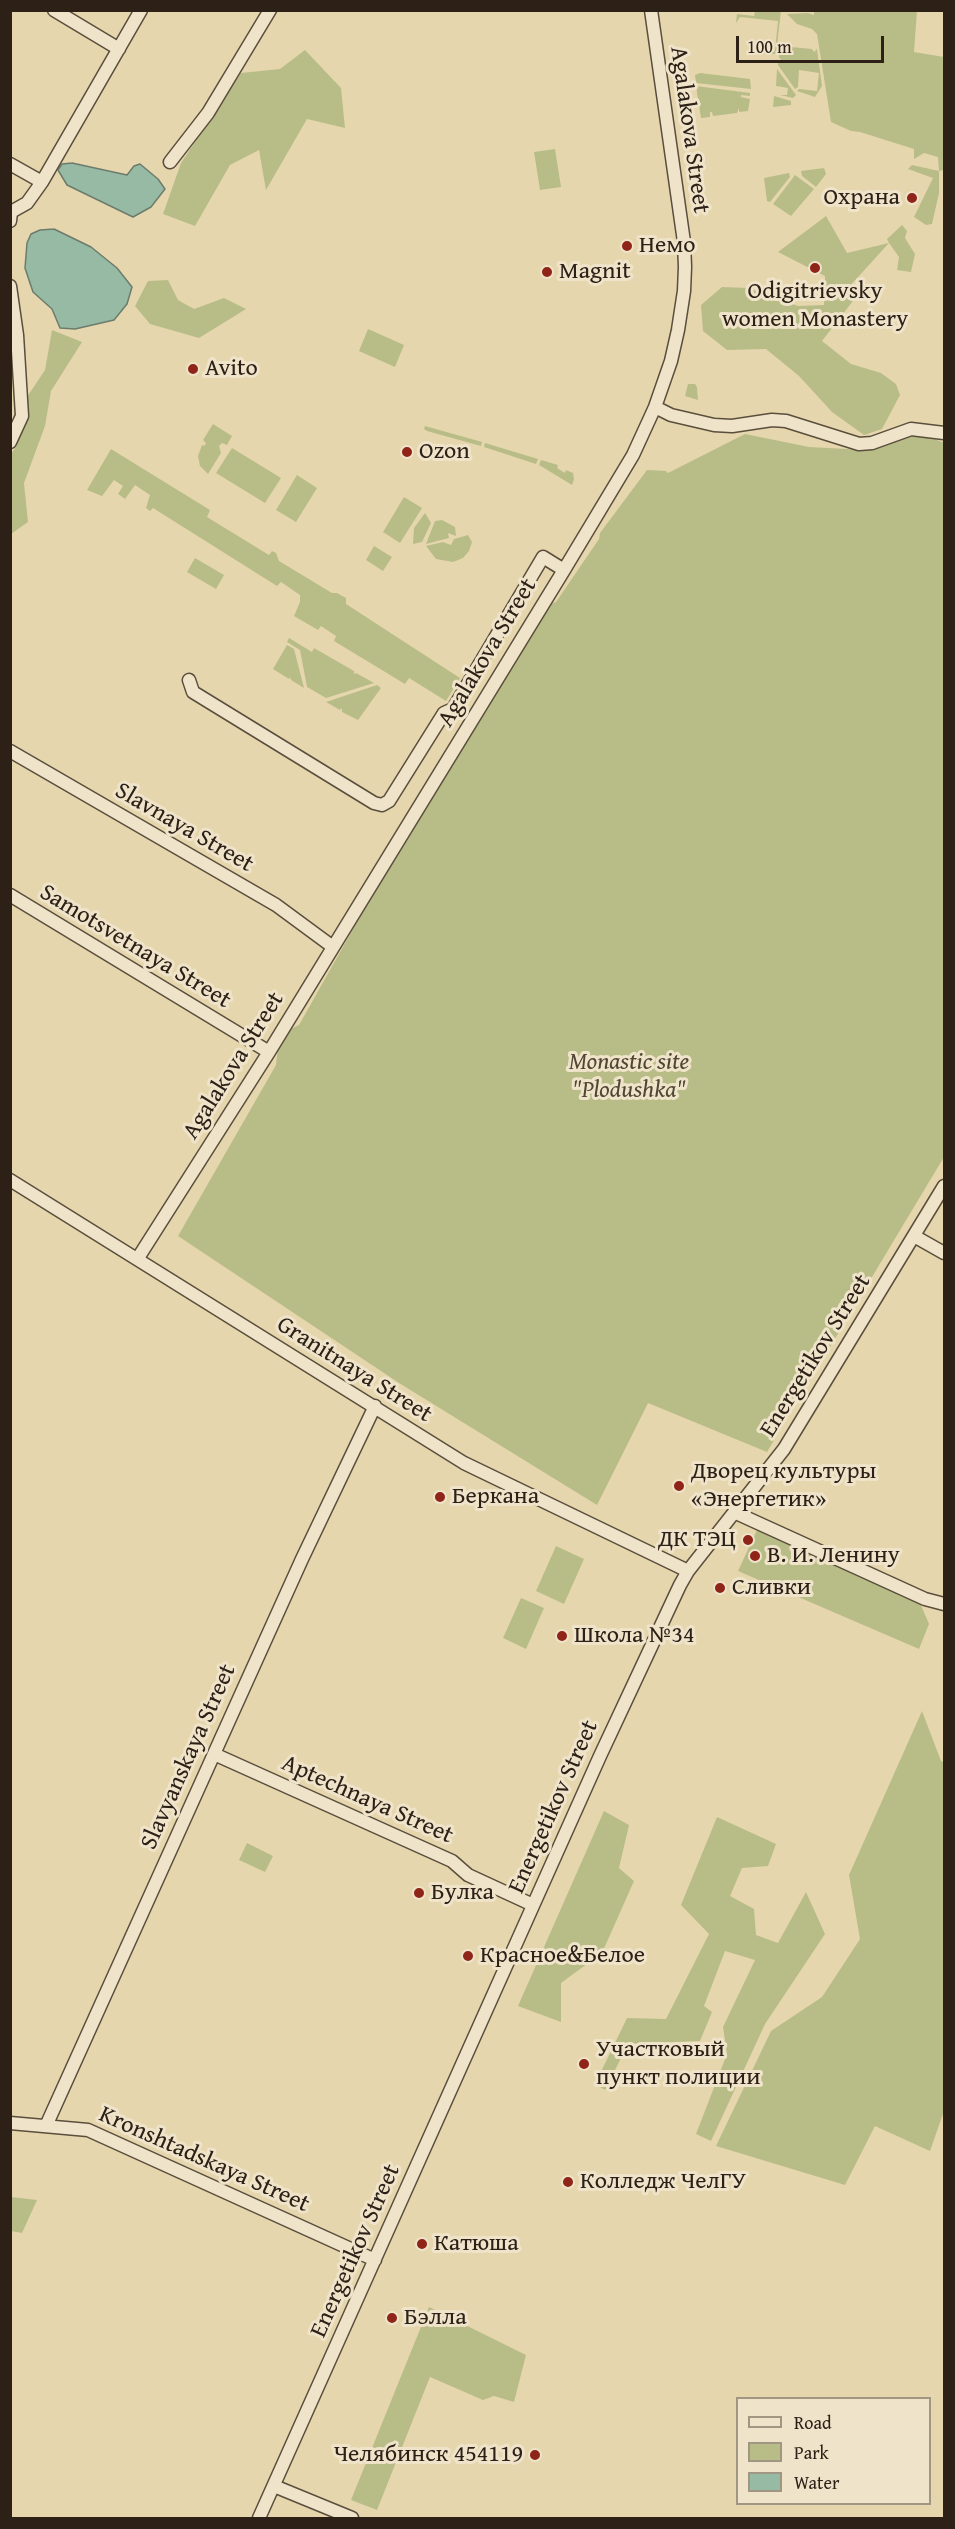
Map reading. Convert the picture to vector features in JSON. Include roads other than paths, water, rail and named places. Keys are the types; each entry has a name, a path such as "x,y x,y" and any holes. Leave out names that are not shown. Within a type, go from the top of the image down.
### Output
{"street":[{"path":"54,10 119,49"},
{"path":"10,221 11,211 27,203 42,182 141,10"},
{"path":"170,162 208,113 270,10"},
{"name":"Agalakova Street","path":"138,1258 269,1052 564,570 633,455 655,407 671,361 678,330 685,267 680,214 651,10"},
{"path":"10,164 42,182"},
{"path":"10,286 17,335 22,416 10,442"},
{"path":"655,407 671,415 714,425 732,426 772,420 786,421 859,444 872,443 911,429 945,433"},
{"path":"189,680 189,686 193,692 374,803 382,805 389,801 444,713 453,709 543,557 564,570"},
{"name":"Slavnaya Street","path":"10,751 276,905 333,947"},
{"name":"Samotsvetnaya Street","path":"10,895 269,1052"},
{"name":"Granitnaya Street","path":"10,1180 464,1463 688,1571"},
{"name":"Energetikov Street","path":"259,2518 605,1745 688,1571 736,1513 784,1449 945,1186"},
{"path":"914,1236 945,1253"},
{"name":"Slavyanskaya Street","path":"46,2126 302,1559 375,1406"},
{"path":"736,1513 916,1595 945,1604"},
{"name":"Aptechnaya Street","path":"214,1754 452,1861 468,1875 534,1905"},
{"name":"Kronshtadskaya Street","path":"10,2123 88,2130 375,2260"},
{"path":"274,2486 352,2518"}],"water":[{"path":"72,163 127,175 134,166 140,164 158,179 165,189 151,207 133,217 67,185 58,170 62,164"},
{"path":"54,229 91,247 117,268 132,287 127,304 114,320 75,329 60,328 52,309 33,292 25,268 27,243 31,234 40,230"}],"place":[{"name":"Охрана","path":"912,198"},
{"name":"Немо","path":"627,246"},
{"name":"Odigitrievsky women Monastery","path":"815,268"},
{"name":"Magnit","path":"547,272"},
{"name":"Avito","path":"193,369"},
{"name":"Ozon","path":"407,452"},
{"name":"Дворец культуры «Энергетик»","path":"679,1486"},
{"name":"Беркана","path":"440,1497"},
{"name":"ДК ТЭЦ","path":"748,1540"},
{"name":"В. И. Ленину","path":"755,1556"},
{"name":"Сливки","path":"720,1588"},
{"name":"Школа №34","path":"562,1636"},
{"name":"Булка","path":"419,1893"},
{"name":"Красное&Белое","path":"468,1956"},
{"name":"Участковый пункт полиции","path":"584,2064"},
{"name":"Колледж ЧелГУ","path":"568,2182"},
{"name":"Катюша","path":"422,2244"},
{"name":"Бэлла","path":"392,2318"},
{"name":"Челябинск 454119","path":"535,2455"}],"park label":[{"name":"Monastic site \"Plodushka\"","path":"629,1077"}]}
